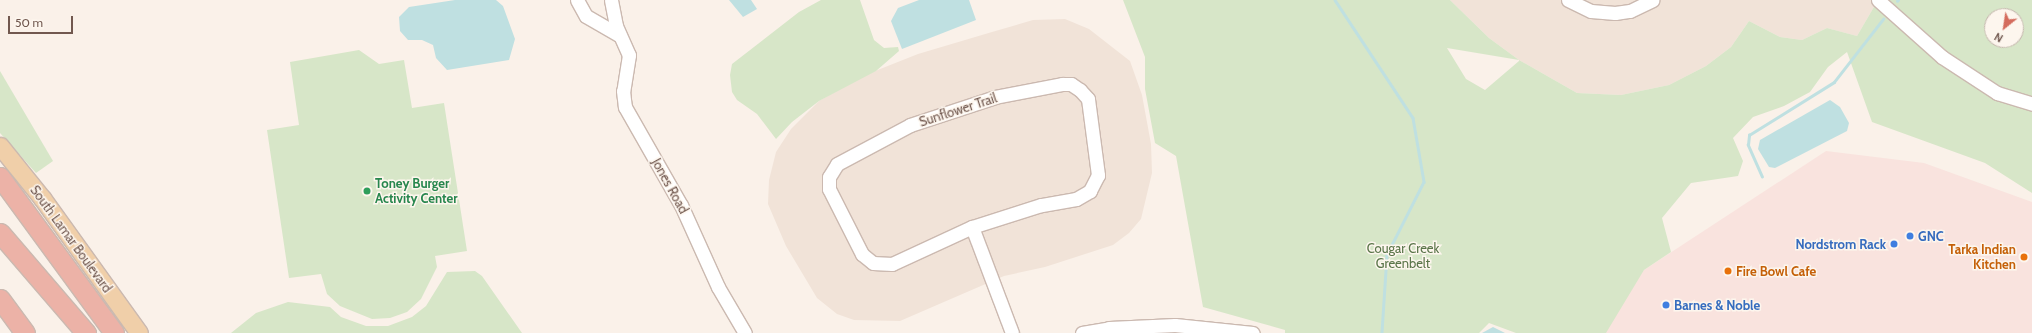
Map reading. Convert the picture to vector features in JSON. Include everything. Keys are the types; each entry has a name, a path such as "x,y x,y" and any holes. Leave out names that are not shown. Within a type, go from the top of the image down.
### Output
{"highway":[{"path":"0,177 114,333"},
{"path":"0,233 86,333"},
{"path":"22,260 74,333"},
{"path":"0,299 25,333"}],"main road":[{"name":"South Lamar Boulevard","path":"0,146 42,198 139,333"}],"street":[{"path":"577,0 586,16 620,36"},
{"name":"Jones Road","path":"611,0 620,36 629,55 623,91 625,107 681,205 718,287 745,333"},
{"path":"1568,0 1591,11 1615,13 1636,9 1653,0"},
{"path":"1878,0 1942,57 1997,92 2032,104"},
{"name":"Sunflower Trail","path":"1062,84 1071,84 1080,90 1088,99 1092,115 1098,175 1090,191 1076,199 1041,205 972,227 892,264 873,263 862,254 831,196 829,177 837,164 874,142 910,125 950,111 995,97 1062,84"},
{"path":"972,227 1012,333"},
{"path":"1082,333 1109,328 1175,325 1253,333"}],"shaded area":[{"path":"1450,0 1878,0 1857,36 1827,28 1802,40 1780,37 1749,21 1731,47 1706,66 1669,85 1621,95 1577,93 1519,60 1489,38"},
{"path":"1065,19 1089,29 1130,61 1142,95 1151,144 1152,173 1141,219 1129,233 1113,245 1045,267 1004,276 900,321 854,320 837,314 817,298 786,246 768,204 769,180 776,152 791,129 819,101 860,77 918,54 1033,20"},
{"path":"1826,151 1924,163 2032,202 2032,333 1599,333 1644,270"}],"green space":[{"path":"821,0 860,0 874,40 884,48 898,47 899,51 876,71 819,101 792,122 776,139 757,114 737,100 732,92 730,75 732,64 799,12"},
{"name":"Cougar Creek Greenbelt","path":"1123,0 1450,0 1489,38 1519,60 1577,93 1621,95 1669,85 1706,66 1731,47 1749,21 1780,37 1802,40 1827,28 1857,36 1878,0 2032,0 2032,193 1985,163 1872,122 1847,52 1828,67 1810,92 1784,106 1753,117 1733,138 1743,161 1738,176 1691,183 1662,218 1671,252 1644,270 1606,333 1516,333 1489,323 1479,333 1285,333 1285,330 1203,307 1176,156 1155,143 1145,89 1145,57","holes":["1447,48 1519,61 1485,90 1466,79"]},
{"name":"Toney Burger Activity Center","path":"359,50 379,64 404,60 412,108 444,103 467,251 435,256 437,267 421,299 407,312 390,318 372,319 340,306 327,294 321,274 289,278 267,130 299,125 290,62"},
{"path":"0,71 53,161 36,173 0,133"},
{"path":"475,271 482,276 522,333 231,333 256,313 288,302 330,307 341,317 366,326 388,326 412,317 426,306 447,272"}],"water":[{"path":"455,0 496,0 503,6 515,39 509,60 447,70 436,58 433,45 422,40 408,40 400,31 399,17 409,7"},
{"path":"729,0 751,0 757,9 743,17"},
{"path":"919,0 969,0 976,20 902,49 891,21 898,8"},
{"path":"1830,100 1840,107 1849,123 1847,131 1775,168 1769,167 1758,149 1760,140"},
{"path":"1493,327 1505,333 1482,333"}],"waterway":[{"path":"1335,0 1413,118 1424,182 1387,255 1382,333"},
{"path":"1762,177 1748,145 1749,135 1834,82 1883,19"}],"place":[{"name":"Toney Burger Activity Center","path":"367,191"},
{"name":"GNC","path":"1910,236"},
{"name":"Nordstrom Rack","path":"1894,244"},
{"name":"Tarka Indian Kitchen","path":"2024,257"},
{"name":"Fire Bowl Cafe","path":"1728,271"},
{"name":"Barnes & Noble","path":"1666,305"}]}
